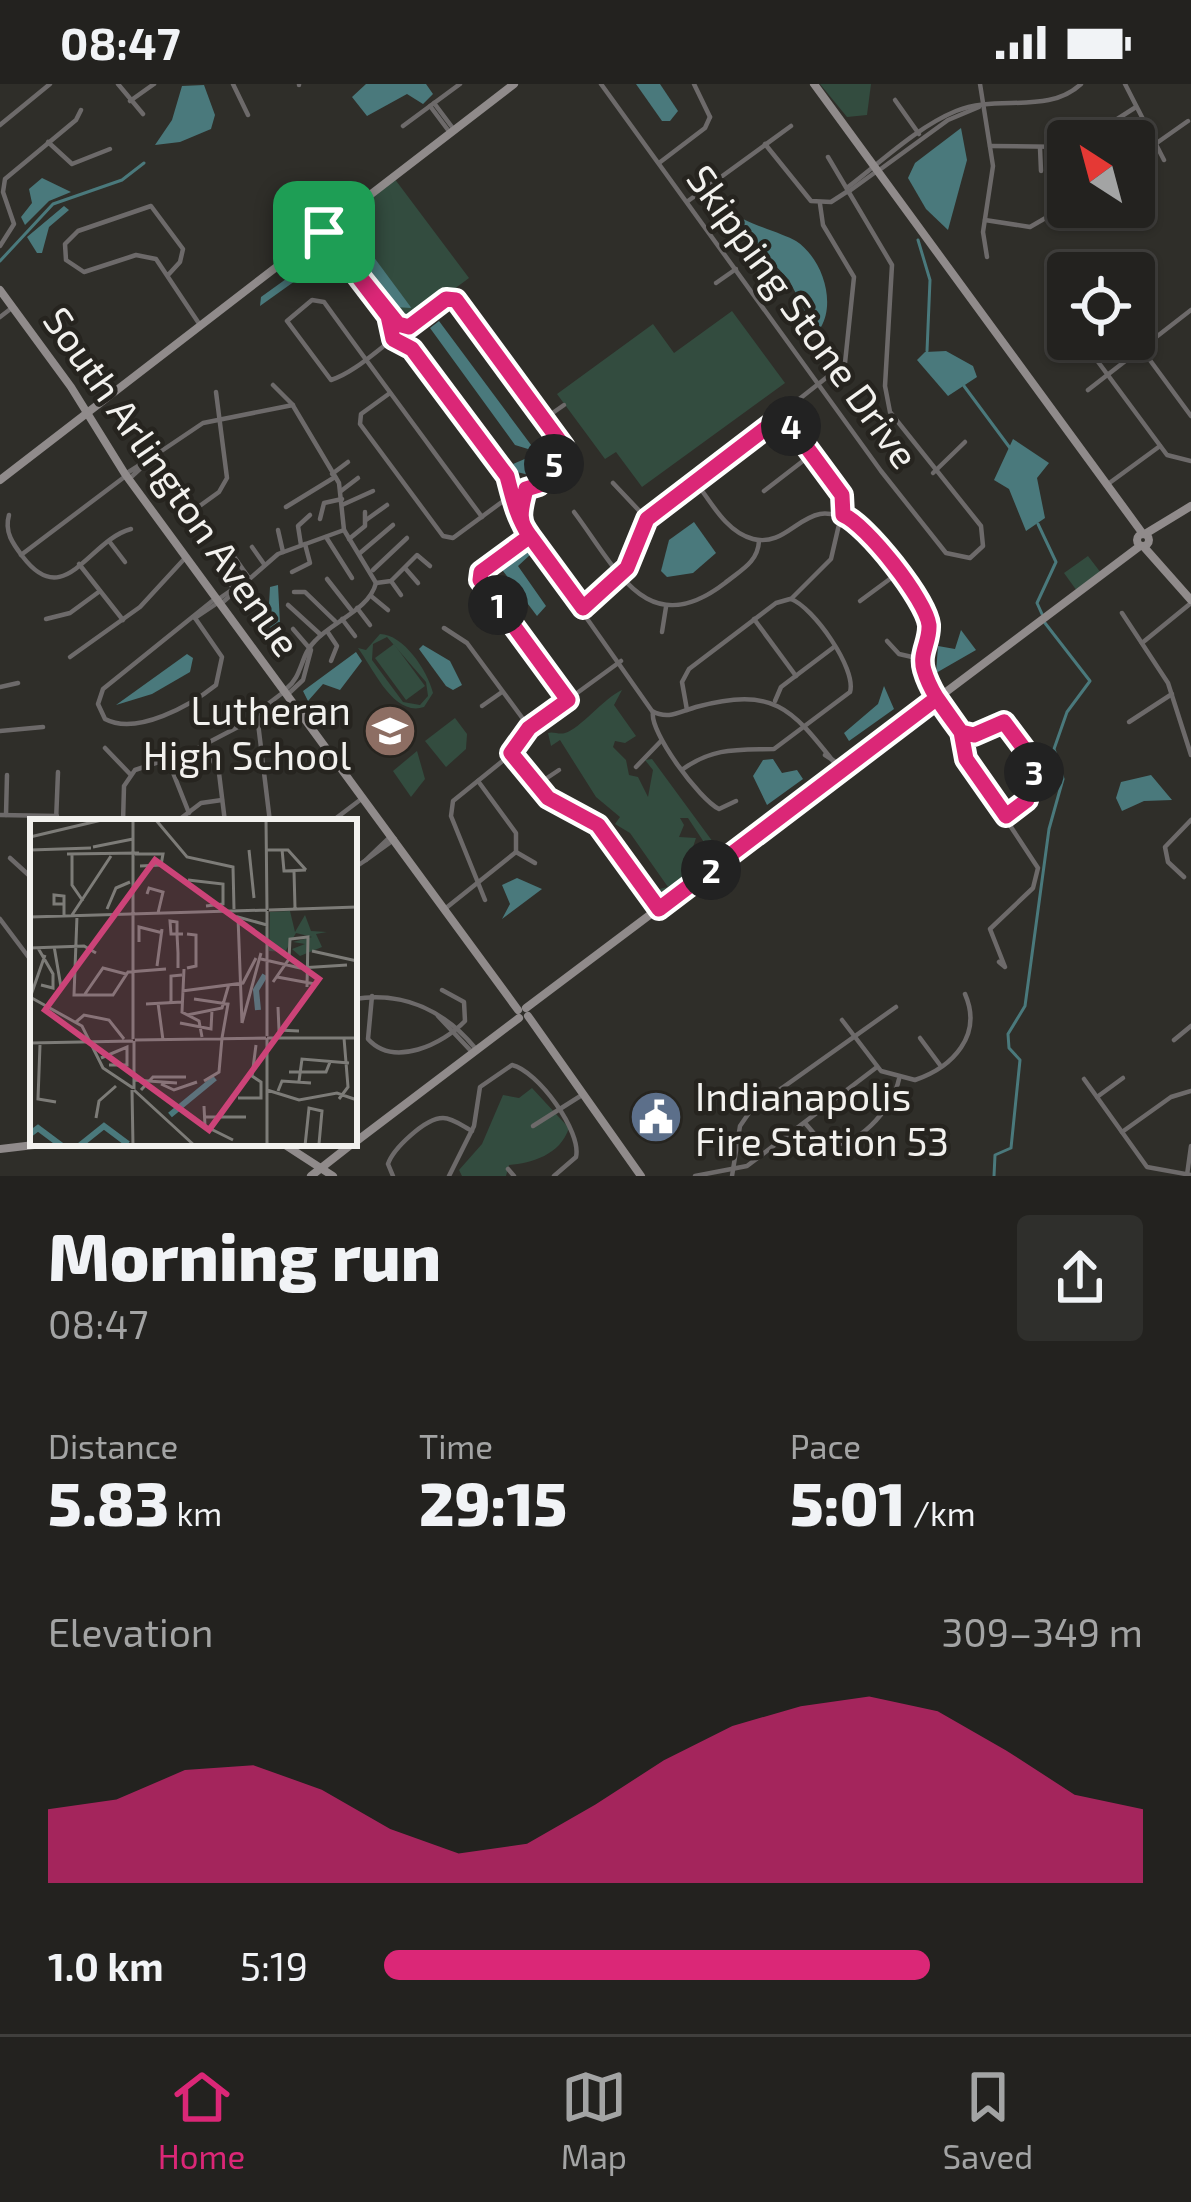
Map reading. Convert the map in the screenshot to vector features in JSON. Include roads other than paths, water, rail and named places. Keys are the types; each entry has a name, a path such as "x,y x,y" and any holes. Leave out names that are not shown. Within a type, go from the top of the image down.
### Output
{"main road":[{"path":"0,480 514,84"},
{"path":"814,84 1191,602"},
{"name":"South Arlington Avenue","path":"0,290 127,476 641,1176"},
{"path":"357,1141 1191,506"},
{"path":"0,1149 30,1145"},
{"path":"287,1146 333,1176"},
{"path":"311,1176 350,1146"}],"street":[{"path":"0,125 50,84"},
{"path":"118,84 143,113"},
{"path":"130,101 154,84"},
{"path":"233,84 248,115"},
{"path":"403,126 460,84"},
{"name":"Skipping Stone Drive","path":"601,84 946,553 960,559 976,555 983,530 933,473"},
{"path":"659,163 705,128 712,117 694,84"},
{"path":"980,84 994,172 985,220 987,257"},
{"path":"1067,84 1073,91"},
{"path":"820,204 847,190 955,111 1052,102 1081,84"},
{"path":"1125,84 1142,120"},
{"path":"895,100 921,136"},
{"path":"432,104 453,132"},
{"path":"1115,120 1136,106"},
{"path":"0,243 12,232 3,183 81,110"},
{"path":"1155,144 1188,121"},
{"path":"688,201 791,126"},
{"path":"48,142 72,164 110,149"},
{"path":"764,142 800,192 820,204"},
{"path":"990,146 1047,148"},
{"path":"1155,146 1164,160"},
{"path":"1040,148 1041,171"},
{"path":"828,157 892,265 887,404 933,473 965,442"},
{"path":"583,608 622,576 647,519 822,385 848,357 854,282 849,262 823,225 820,204"},
{"path":"169,274 180,262 183,249 151,206 71,236 66,260 84,272 144,254 169,274 200,326"},
{"path":"985,220 1030,227 1047,218"},
{"path":"325,231 395,326 393,339"},
{"path":"716,283 736,269"},
{"path":"406,340 393,339 365,359 331,380 287,320 317,298 365,359 482,518"},
{"path":"390,393 359,418 447,539 514,495 539,485 565,453 451,298 409,327 395,326"},
{"path":"0,317 13,307"},
{"path":"1155,338 1191,310"},
{"path":"409,327 406,340 507,476 530,536 621,661 652,712 651,723 661,740 714,807 724,809 736,801"},
{"path":"1097,360 1160,446 1174,461 1191,461"},
{"path":"1088,390 1127,360"},
{"path":"1151,360 1191,416"},
{"path":"270,819 257,726 266,705 298,677 310,646 371,596 376,583 373,570 344,530 341,490 292,405 273,386"},
{"path":"194,510 226,478 222,417 215,392"},
{"path":"22,555 190,429 222,417 292,405"},
{"path":"544,419 563,405"},
{"path":"687,710 682,686 686,672 754,619 790,598 831,559 843,515 842,495 783,415"},
{"path":"1108,484 1160,446"},
{"path":"764,491 812,454"},
{"path":"154,456 210,529"},
{"path":"286,507 348,462"},
{"path":"507,476 526,489"},
{"path":"341,490 358,478"},
{"path":"695,481 730,526 759,541 780,537 815,516 843,515 863,527 927,617 920,678 961,732 966,759 1038,872 1033,888 990,929 1000,962"},
{"path":"613,482 647,519"},
{"path":"514,495 517,483"},
{"path":"320,519 324,503 374,491"},
{"path":"349,539 365,516 387,505"},
{"path":"574,512 640,596 666,607 707,596 754,560 759,541"},
{"path":"9,515 8,530 22,555 38,575 51,580 131,529"},
{"path":"292,572 310,564 297,527 310,515"},
{"path":"360,553 393,525"},
{"path":"278,530 283,552"},
{"path":"195,618 222,658 216,685 181,707 140,721 116,724 100,713 103,688 264,565 283,552 344,530"},
{"path":"530,536 480,576 568,700"},
{"path":"326,537 352,578"},
{"path":"373,570 407,538"},
{"path":"109,541 125,562"},
{"path":"251,547 264,565"},
{"path":"376,583 391,581 418,555 430,566"},
{"path":"70,657 123,620 186,557"},
{"path":"235,558 249,578"},
{"path":"80,564 123,620"},
{"path":"404,568 418,583"},
{"path":"220,569 235,590"},
{"path":"860,602 898,573"},
{"path":"327,579 370,625"},
{"path":"391,581 401,595"},
{"path":"46,619 70,613 100,591"},
{"path":"294,592 304,591 321,603 355,636"},
{"path":"371,596 388,610"},
{"path":"683,769 704,754 744,746 774,749 846,697 853,683 834,647 805,606 790,598"},
{"path":"1142,643 1191,602"},
{"path":"288,605 337,646 331,661"},
{"path":"662,632 666,607"},
{"path":"1122,613 1172,694 1191,755"},
{"path":"754,619 796,676"},
{"path":"293,628 310,646"},
{"path":"444,628 466,643 529,728"},
{"path":"887,641 898,654 921,659"},
{"path":"775,701 781,687 834,647"},
{"path":"485,900 451,816 455,798 511,753 529,728 621,661"},
{"path":"0,687 18,683"},
{"path":"482,706 502,692"},
{"path":"1129,722 1172,694"},
{"path":"652,712 667,716 749,696 775,701 843,769"},
{"path":"961,732 974,735 1004,722 1034,762 1029,797 1006,816"},
{"path":"123,819 123,788 130,774 205,745 234,728 257,726"},
{"path":"0,731 43,727"},
{"path":"636,767 661,740"},
{"path":"205,745 219,773 225,819"},
{"path":"104,748 130,774"},
{"path":"511,753 551,800 598,825 659,909"},
{"path":"168,760 189,813"},
{"path":"538,784 559,770"},
{"path":"8,775 3,815 57,819 58,772"},
{"path":"477,780 516,833 516,852"},
{"path":"336,819 363,798"},
{"path":"180,819 201,803 223,800"},
{"path":"1184,877 1168,862 1165,847 1191,822"},
{"path":"357,866 394,837"},
{"path":"516,852 536,863"},
{"path":"446,908 516,852"},
{"path":"10,858 30,876"},
{"path":"0,919 30,959"},
{"path":"372,996 366,1032 376,1047 402,1053 457,1029 467,1006 442,990"},
{"path":"842,1019 877,1067 899,1079 921,1078 961,1049 971,1031 965,994"},
{"path":"357,998 405,999 457,1029 474,1050"},
{"path":"733,1172 740,1126 751,1110 896,1007"},
{"path":"1174,1040 1191,1027"},
{"path":"920,1039 940,1065"},
{"path":"449,1176 472,1131 482,1083 502,1068 517,1066 530,1073 576,1138 577,1153 554,1176"},
{"path":"695,1176 747,1166 877,1067"},
{"path":"1097,1096 1123,1078"},
{"path":"804,1122 823,1144 842,1144 892,1106 899,1079"},
{"path":"1084,1079 1154,1172 1188,1175 1191,1146"},
{"path":"1122,1132 1171,1097 1191,1090"},
{"path":"533,1126 582,1095"},
{"path":"393,1176 390,1155 434,1120 448,1118 472,1131"},
{"path":"508,1169 514,1176"}],"water":[{"path":"366,84 426,84 433,94 423,104 407,94 367,116 352,97"},
{"path":"636,84 660,84 678,111 670,121 662,121"},
{"path":"204,85 215,115 211,129 180,142 155,145 172,120 182,86"},
{"path":"961,128 967,160 948,230 926,209 908,178 915,163"},
{"path":"42,178 71,192 49,201 25,225 21,217 32,203 29,189"},
{"path":"64,206 69,210 49,227 42,253 37,253 27,237"},
{"path":"743,219 796,241 813,258 827,293 821,327 811,323 789,280 740,228"},
{"path":"353,229 411,308 395,307 346,238"},
{"path":"325,251 330,256 260,306 261,297"},
{"path":"439,321 543,461 533,476 517,472 513,464 527,458 528,449 515,445 430,328"},
{"path":"946,351 973,366 977,377 948,396 917,360 925,352"},
{"path":"1013,439 1049,463 1037,478 1045,518 1026,531 1009,489 994,480"},
{"path":"694,522 716,553 693,573 667,577 661,571 669,540"},
{"path":"525,547 531,554 518,566 546,606 537,616 500,567"},
{"path":"278,585 286,647 261,617 269,605 270,587"},
{"path":"961,630 976,650 936,673 938,646 955,649"},
{"path":"423,645 450,661 462,685 453,690 446,686 419,649"},
{"path":"356,652 362,661 340,690 323,684 308,701 303,691"},
{"path":"187,654 193,658 190,672 152,694 116,705"},
{"path":"884,686 894,709 849,741 844,733 878,704"},
{"path":"773,759 782,773 797,770 803,779 767,805 753,776 763,760"},
{"path":"1151,775 1172,800 1144,801 1122,811 1116,798 1121,782"},
{"path":"517,878 542,889 502,919 510,904 502,885"}],"waterway":[{"path":"0,261 53,204 122,180 144,163"},
{"path":"918,240 930,280 927,351"},
{"path":"964,386 1010,448"},
{"path":"1038,524 1056,562 1037,603 1042,614"},
{"path":"994,1176 995,1155 1011,1148 1020,1060 1009,1048 1008,1034 1025,1006 1049,829 1063,779 1054,749 1067,712 1090,681 1045,623"}],"place":[{"name":"Lutheran High School","path":"390,731"},
{"name":"Indianapolis Fire Station 53","path":"656,1117"}]}
